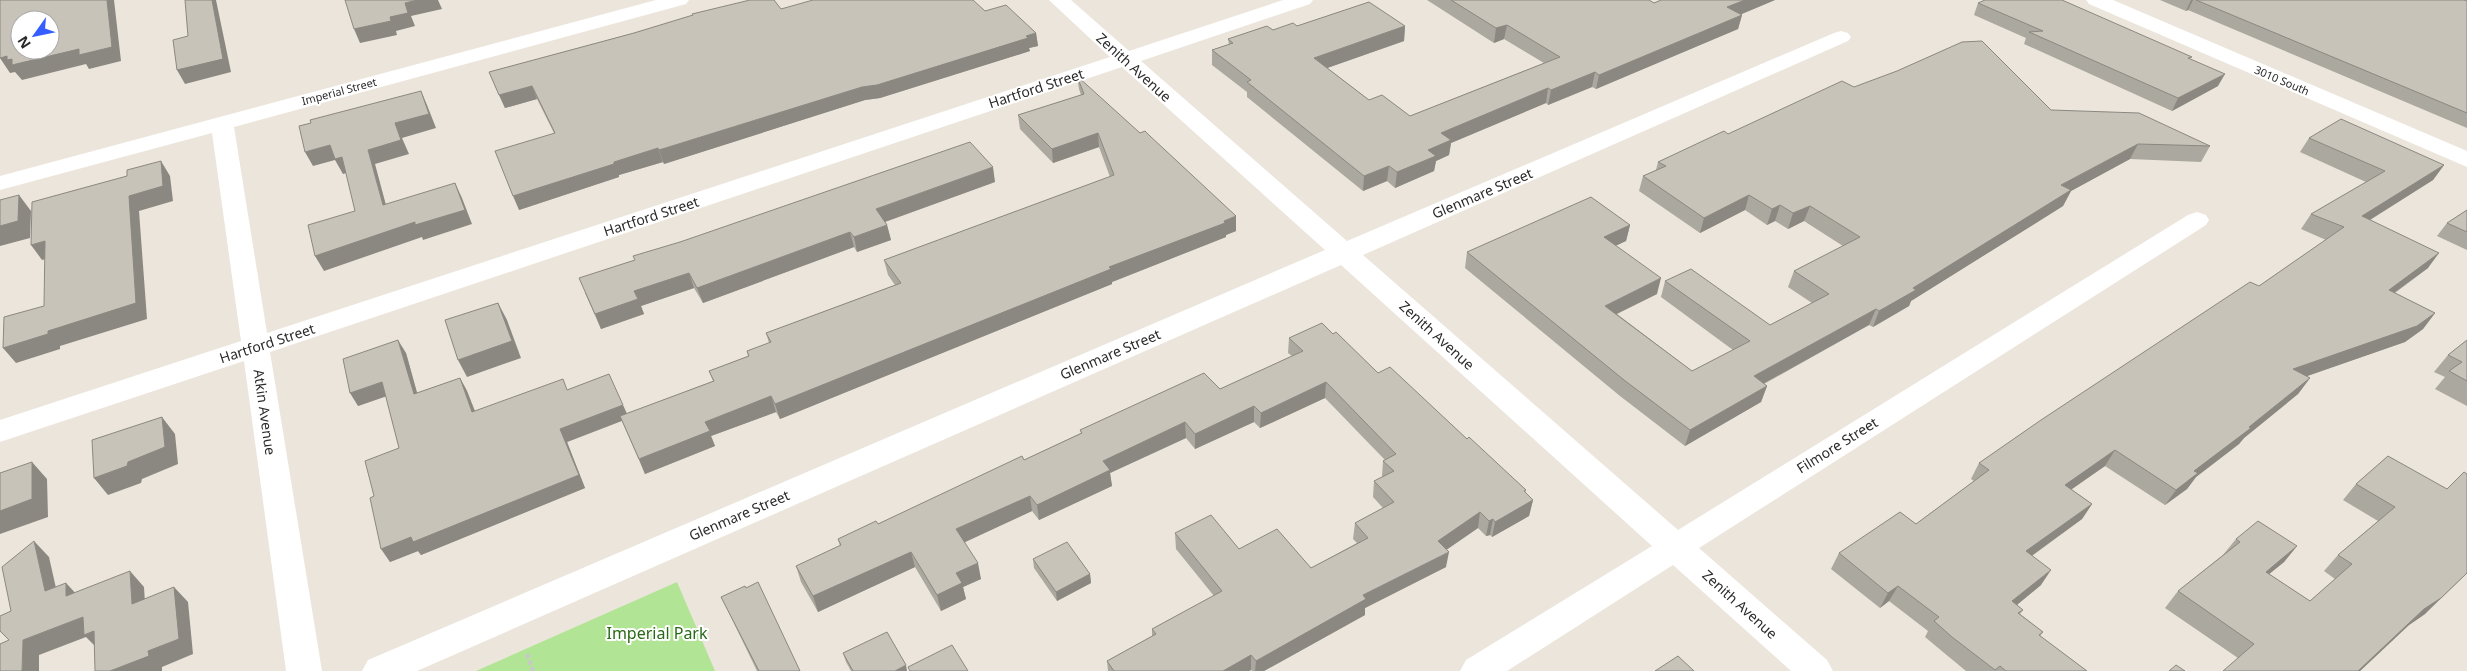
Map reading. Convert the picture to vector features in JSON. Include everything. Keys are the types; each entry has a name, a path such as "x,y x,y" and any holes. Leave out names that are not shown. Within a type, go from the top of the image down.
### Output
{"street":[{"name":"Imperial Street","path":"0,184 679,0"},
{"name":"Zenith Avenue","path":"1059,0 1815,671"},
{"name":"Hartford Street","path":"0,431 1302,0"},
{"name":"3010 South","path":"2096,0 2467,160"},
{"name":"Glenmare Street","path":"380,671 1841,37"},
{"name":"Atkin Avenue","path":"222,123 304,671"},
{"name":"Filmore Street","path":"1478,671 2196,220"}],"path":[{"path":"528,654 533,671"}],"green space":[{"name":"Imperial Park","path":"677,582 715,671 476,671"}],"building":[{"path":"0,0 107,0 112,47 79,55 79,49 60,54 60,10 10,10 10,59 7,60 7,56 0,58"},
{"path":"185,0 212,0 223,59 177,70 173,40 188,36"},
{"path":"345,0 417,0 405,3 408,13 390,17 391,21 354,29"},
{"path":"750,0 774,0 781,9 813,0 973,0 985,11 1006,5 1036,33 1026,36 1028,38 877,85 862,87 659,150 658,148 513,196 495,151 555,133 532,86 499,95 489,72 634,33 692,14"},
{"path":"1451,0 1649,0 1654,3 1661,0 1745,0 1727,7 1742,15 1599,75 1595,72 1551,90 1548,88 1441,133 1451,140 1428,150 1436,156 1397,172 1389,166 1364,176 1247,82 1251,80 1212,50 1233,43 1228,39 1267,26 1273,30 1293,23 1297,26 1369,2 1405,26 1314,58 1369,100 1382,95 1410,116 1560,57 1507,25 1496,28"},
{"path":"1985,0 2062,0 2192,57 2188,58 2225,74 2178,98 2029,32 2043,31 1978,3"},
{"path":"2196,0 2467,1 2467,113"},
{"path":"1982,41 2051,110 2139,113 2210,146 2138,144 2061,185 2071,190 1913,288 1916,290 1879,311 1876,309 1754,376 1767,386 1690,430 1624,380 1467,252 1591,197 1630,225 1604,237 1661,278 1605,306 1692,371 1750,341 1665,281 1691,269 1770,325 1829,294 1794,271 1860,237 1810,206 1793,213 1780,205 1772,209 1749,195 1704,218 1643,176 1666,166 1658,162 1724,131 1728,134 1842,81 1854,87 1897,71 1962,42"},
{"path":"12,60 33,60 12,65"},
{"path":"1077,76 1140,133 1145,131 1236,216 1224,221 1225,223 1109,267 1111,269 775,404 771,396 705,422 710,431 639,459 620,416 714,381 709,371 749,356 747,351 771,342 766,333 901,283 884,260 1114,175 1098,133 1052,149 1018,115 1084,94"},
{"path":"421,91 429,114 395,123 401,140 368,150 383,205 455,183 465,210 415,225 415,222 315,256 308,225 355,211 342,157 335,159 330,145 305,152 299,126 311,123 310,120"},
{"path":"2341,119 2444,165 2362,216 2439,253 2389,290 2435,313 2417,326 2293,369 2310,378 2249,427 2251,428 2194,471 2198,473 2176,490 2115,450 2065,485 2092,504 2026,551 2051,570 2012,601 2023,610 2018,613 2043,632 2039,635 2087,671 2006,671 2000,666 1995,670 1934,621 1939,617 1898,586 1888,593 1839,553 1900,512 1916,524 1989,470 1979,463 2250,282 2259,286 2344,227 2311,214 2385,171 2309,138"},
{"path":"970,142 993,167 876,209 887,225 854,237 850,232 697,288 689,273 634,291 638,299 595,314 579,278 635,260 633,256 680,242"},
{"path":"161,161 163,186 129,196 136,303 48,331 48,334 3,348 4,317 44,306 45,241 31,245 32,202 127,176 127,170"},
{"path":"19,195 18,221 0,226 0,200"},
{"path":"2467,210 2467,232 2447,223"},
{"path":"498,303 512,341 458,360 445,320"},
{"path":"1322,323 1333,334 1336,332 1378,373 1390,367 1467,439 1469,437 1526,490 1524,491 1533,500 1495,522 1493,519 1489,521 1480,512 1438,541 1449,552 1363,595 1366,599 1256,661 1251,655 1223,671 1114,671 1107,661 1156,634 1152,629 1222,591 1175,533 1211,515 1239,549 1277,529 1311,568 1368,538 1355,523 1394,502 1374,481 1394,471 1383,461 1396,454 1326,382 1261,413 1254,406 1195,434 1185,422 1103,461 1110,470 1037,505 1030,496 956,529 978,563 956,573 962,583 937,595 911,552 813,596 796,566 841,545 838,539 876,521 878,524 1022,456 1024,460 1082,433 1080,430 1204,373 1220,389 1303,351 1289,338"},
{"path":"398,340 414,394 460,378 472,412 563,379 567,390 609,374 623,405 560,429 579,475 413,542 411,537 381,549 370,498 374,496 365,461 399,448 382,382 350,393 343,359"},
{"path":"2467,340 2467,381 2449,371 2462,362 2448,355"},
{"path":"162,417 165,447 128,462 127,466 94,478 92,440"},
{"path":"2388,456 2447,489 2464,472 2467,474 2467,573 2441,598 2424,609 2358,671 2223,671 2254,644 2178,591 2240,542 2236,539 2258,521 2297,546 2266,572 2310,601 2352,564 2338,555 2395,507 2356,484"},
{"path":"32,462 32,499 0,511 0,473"},
{"path":"34,541 45,591 66,583 66,596 130,571 132,604 174,587 179,639 148,651 149,656 110,671 95,671 94,631 84,635 83,617 23,640 22,671 0,671 0,644 9,640 0,631 0,616 11,611 2,567"},
{"path":"1067,542 1090,574 1056,592 1033,559"},
{"path":"758,582 800,671 759,671 721,597"},
{"path":"887,632 906,665 895,671 853,671 843,653"},
{"path":"952,645 968,671 910,671 908,667"},
{"path":"1678,656 1694,671 1655,671"},
{"path":"2176,665 2185,671 2169,671"}]}
